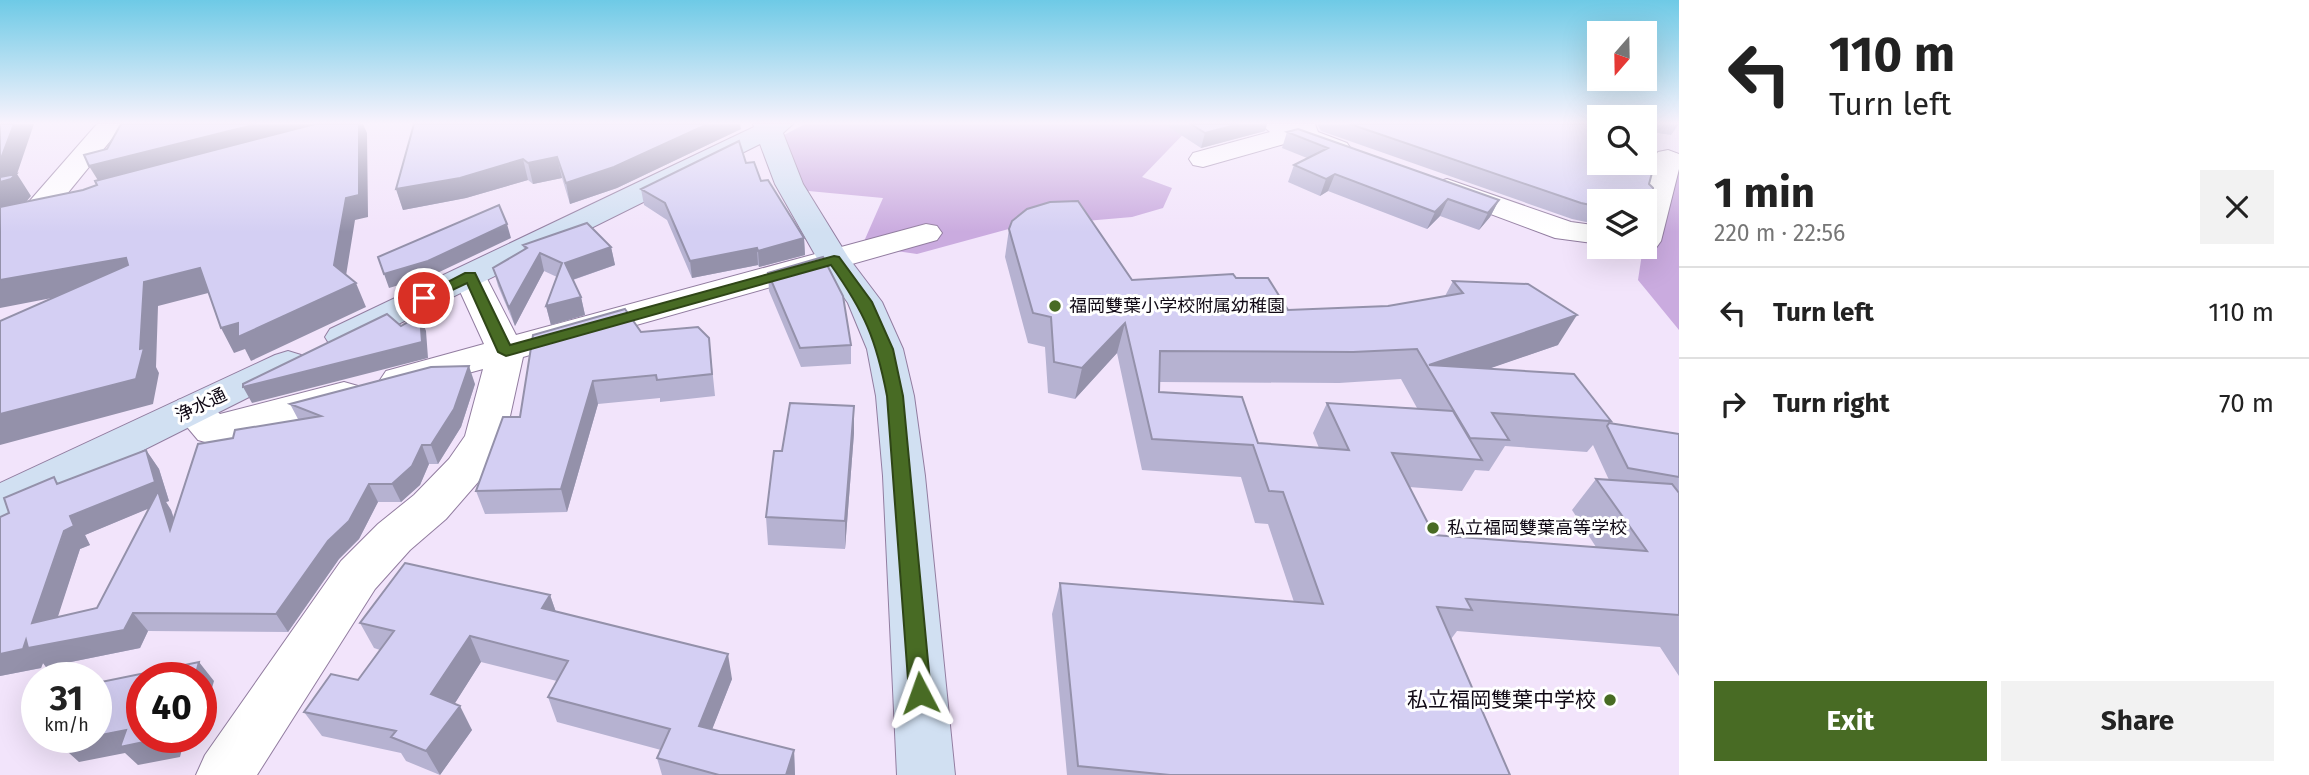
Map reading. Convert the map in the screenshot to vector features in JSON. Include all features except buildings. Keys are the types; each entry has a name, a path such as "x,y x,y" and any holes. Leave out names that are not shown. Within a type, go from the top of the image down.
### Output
{"street":[{"path":"38,210 80,160"},
{"name":"浄水通","path":"0,502 470,276 703,160"},
{"path":"782,160 789,184 834,260 865,302 885,349 895,396 904,476 926,775"},
{"path":"1657,198 1667,160"},
{"path":"1423,180 1566,231 1587,234"},
{"path":"0,222 77,199"},
{"path":"192,409 212,430 506,352 926,233"},
{"path":"225,775 358,575 394,537 430,507 464,470 485,439 506,352 470,276"}],"shaded area":[{"path":"789,160 1158,160 1142,177 1172,188 1163,208 1132,217 1016,227 917,254 862,246 883,198 798,190"},
{"path":"1679,160 1679,330 1638,280 1641,259 1657,259 1657,211"}],"place":[{"name":"福岡雙葉小学校附属幼稚園","path":"1055,306"},
{"name":"私立福岡雙葉高等学校","path":"1433,528"},
{"name":"私立福岡雙葉中学校","path":"1610,700"}],"route":[{"path":"424,298 470,276 506,352 834,260 865,302 885,349 895,396 904,476 920,693"}]}
